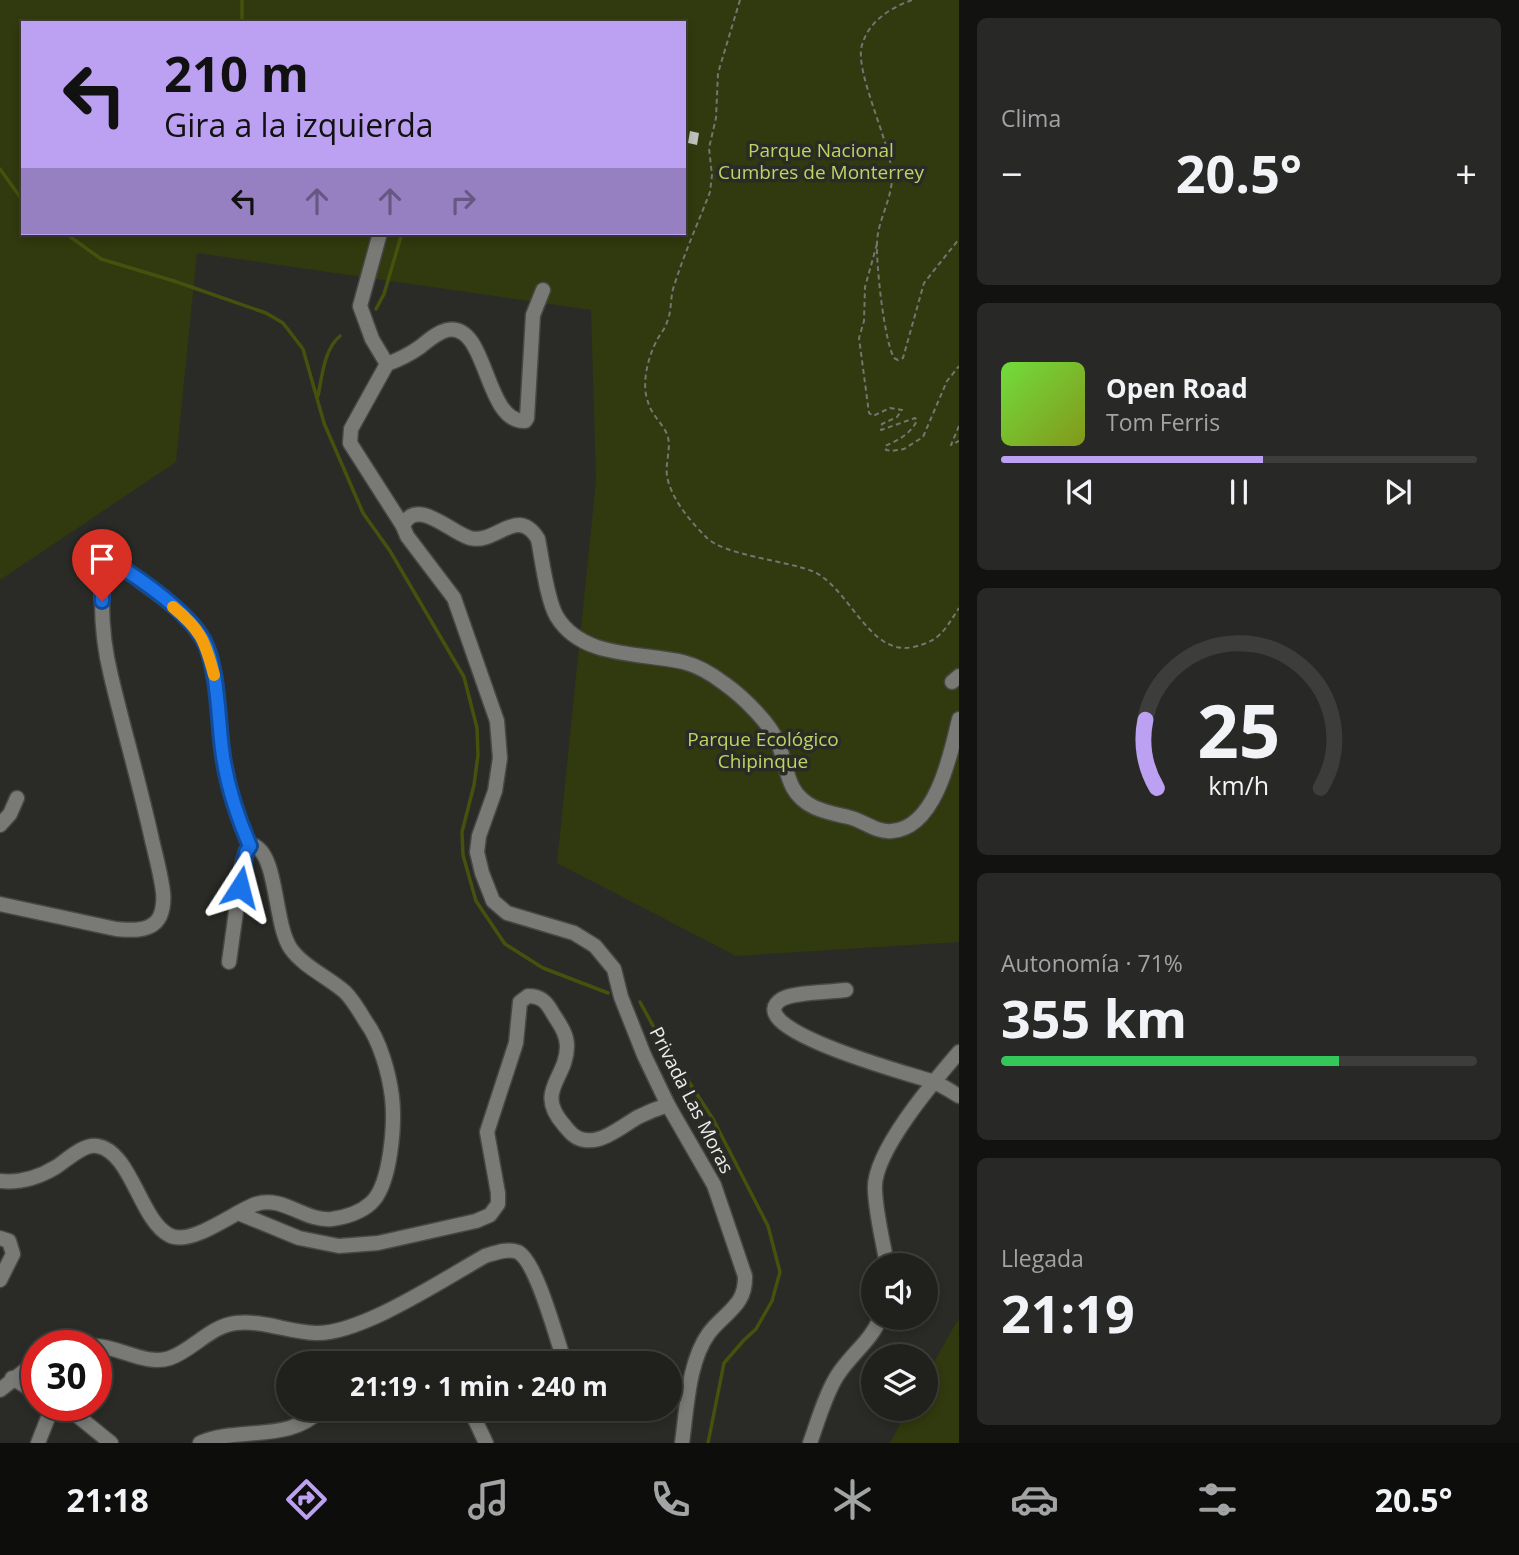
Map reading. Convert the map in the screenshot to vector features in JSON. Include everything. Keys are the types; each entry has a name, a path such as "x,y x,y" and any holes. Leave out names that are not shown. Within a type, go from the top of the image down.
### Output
{"street":[{"path":"379,235 360,306 372,339 387,364 401,359 433,336 450,329 459,331 476,346 494,396 510,417 518,422 527,418 533,315 543,290"},
{"name":"Privada Las Moras","path":"387,364 351,429 351,443 407,536 454,598 497,721 500,758 495,791 479,836 477,852 482,873 493,901 506,913 574,933 595,946 614,969 621,997 644,1055 668,1105 714,1185 745,1276 746,1290 739,1302 709,1334 698,1355 682,1443"},
{"path":"403,526 413,514 422,514 467,537 479,539 490,537 510,525 523,526 533,531 538,540 556,615 569,632 584,642 606,650 684,662 705,670 728,685 764,721 778,740 793,789 808,805 828,814 864,821 877,829 891,832 906,828 938,792 959,719"},
{"path":"0,904 116,929 134,930 156,923 162,912 163,893 142,795 110,673 102,619 102,583 110,569 116,567 136,577 192,622 205,642 214,675 223,753 240,824 250,846"},
{"path":"0,824 10,814 17,798"},
{"path":"229,962 243,861 250,846"},
{"path":"0,1181 23,1181 39,1176 84,1149 99,1146 110,1151 123,1168 158,1226 169,1236 181,1238 193,1235 256,1204 269,1201 281,1203 311,1217 330,1219 355,1214 373,1202 383,1184 392,1143 392,1097 382,1057 371,1028 346,993 291,948 282,928 273,878 263,852 250,846"},
{"path":"846,990 791,996 780,1000 776,1006 776,1015 782,1023 835,1050 934,1082 959,1096"},
{"path":"238,1213 299,1238 338,1246 377,1243 476,1222 489,1215 498,1204 498,1193 487,1132 516,1043 520,1002 528,996 538,996 548,1004 565,1033 567,1046 551,1090 551,1101 557,1117 574,1136 585,1140 597,1139 668,1105"},
{"path":"885,1253 875,1189 877,1172 896,1135 959,1052"},
{"path":"0,1238 9,1241 13,1254 0,1280"},
{"path":"112,1350 152,1360 168,1359 214,1331 233,1323 258,1322 315,1333 340,1331 365,1322 485,1256 503,1250 517,1252 528,1262 536,1277 561,1351"},
{"path":"810,1443 835,1379 875,1330"},
{"path":"0,1390 21,1372"},
{"path":"12,1378 21,1383"},
{"path":"37,1443 46,1421"},
{"path":"84,1421 111,1443"},
{"path":"200,1443 214,1436 277,1430 306,1421"},
{"path":"477,1421 486,1443"}],"path":[{"path":"740,0 718,73 716,118 709,148 712,175 710,192 673,288 667,322 656,342 646,383 648,402 667,434 667,475 673,496 709,540 724,547 814,572 831,584 879,639 890,647 901,650 930,643 941,636 959,608"},
{"path":"912,0 898,5 878,19 868,30 861,48 863,66 892,174 891,191 865,287 859,338 869,413 873,416 890,408 902,410 897,416 884,422 879,428 882,430 914,418 917,420 915,426 904,436 885,446 886,450 892,452 904,449 922,437 947,381 959,366"},
{"path":"877,243 887,337 891,352 898,360 903,358 924,283 959,239"},
{"path":"959,426 951,444 959,441"}],"green space":[{"name":"Parque Ecológico Chipinque","path":"0,0 959,0 959,942 736,956 557,863 596,481 591,310 197,253 176,462 0,580"},
{"path":"959,1318 959,1443 890,1443 902,1421 938,1421 938,1355"}],"building":[{"path":"690,131 699,133 697,145 688,143"}],"waterway":[{"path":"242,0 242,21"},
{"path":"0,169 21,198"},
{"path":"68,235 101,259 266,313 283,323 303,349 324,423 363,513 390,551 464,677 477,728 478,755 474,785 462,832 463,855 476,901 505,944 543,968 608,993"},
{"path":"376,309 384,294 401,235"},
{"path":"318,396 327,356 340,336"},
{"path":"640,1002 713,1119 768,1226 780,1272 772,1301 756,1329 724,1363 708,1443"}],"slow traffic":[{"path":"173,607 192,622 205,642 214,675"}],"route":[{"path":"102,601 105,575 116,567 124,569 192,622 205,642 214,675 223,753 240,824 250,846 243,861 240,887"}],"park label":[{"name":"Parque Nacional Cumbres de Monterrey","path":"821,161"}]}
